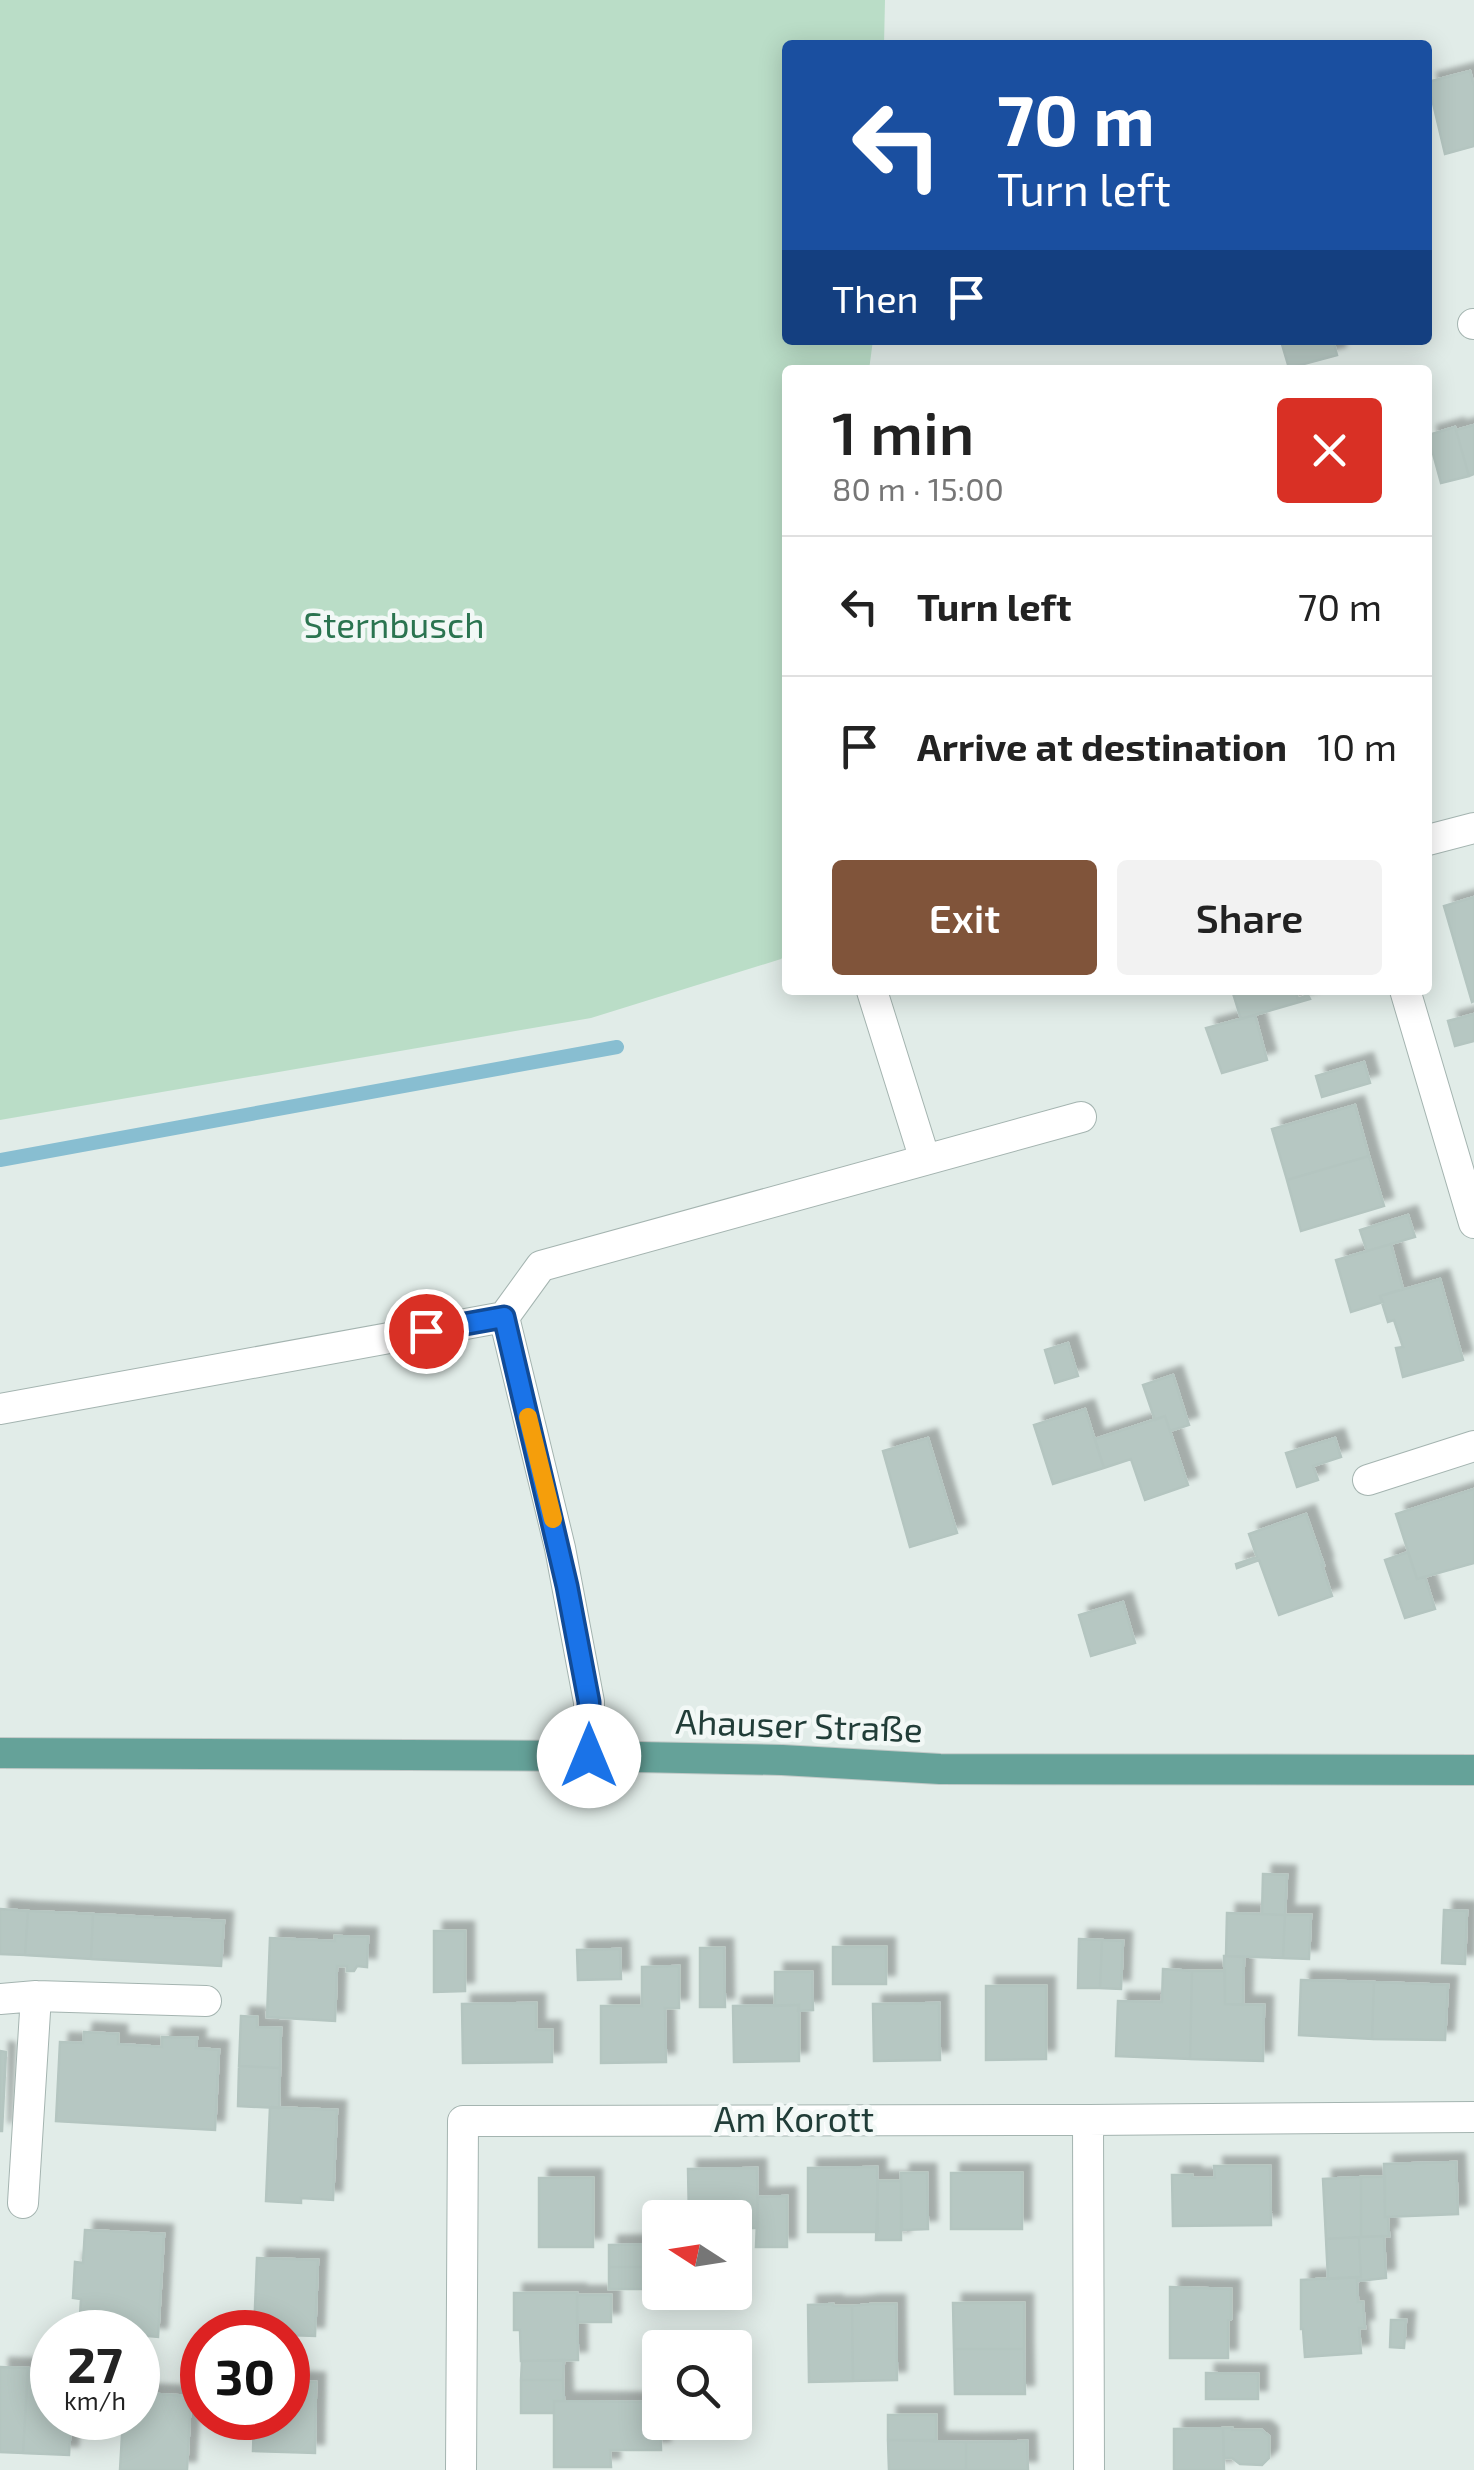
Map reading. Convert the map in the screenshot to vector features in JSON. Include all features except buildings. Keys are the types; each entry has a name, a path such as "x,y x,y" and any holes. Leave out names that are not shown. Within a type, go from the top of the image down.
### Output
{"main road":[{"name":"Ahauser Straße","path":"0,1753 589,1756 782,1760 940,1769 1474,1770"}],"street":[{"path":"1432,839 1474,828"},
{"path":"873,995 925,1160"},
{"path":"1407,995 1474,1223"},
{"path":"0,1408 504,1317 541,1266 1081,1116"},
{"path":"504,1317 567,1586 589,1702 589,1756"},
{"path":"1368,1480 1474,1446"},
{"path":"0,1999 36,1996 206,2001"},
{"path":"23,2203 36,1996"},
{"name":"Am Korott","path":"461,2470 463,2120 1474,2117"},
{"path":"1088,2120 1089,2470"}],"green space":[{"name":"Sternbusch","path":"0,0 885,0 884,40 782,40 782,345 872,345 870,365 782,365 782,958 591,1018 0,1120"}],"waterway":[{"path":"0,1160 617,1047"}],"slow traffic":[{"path":"528,1417 553,1519"}],"route":[{"path":"426,1331 504,1317 560,1548 589,1702 589,1756"}]}
